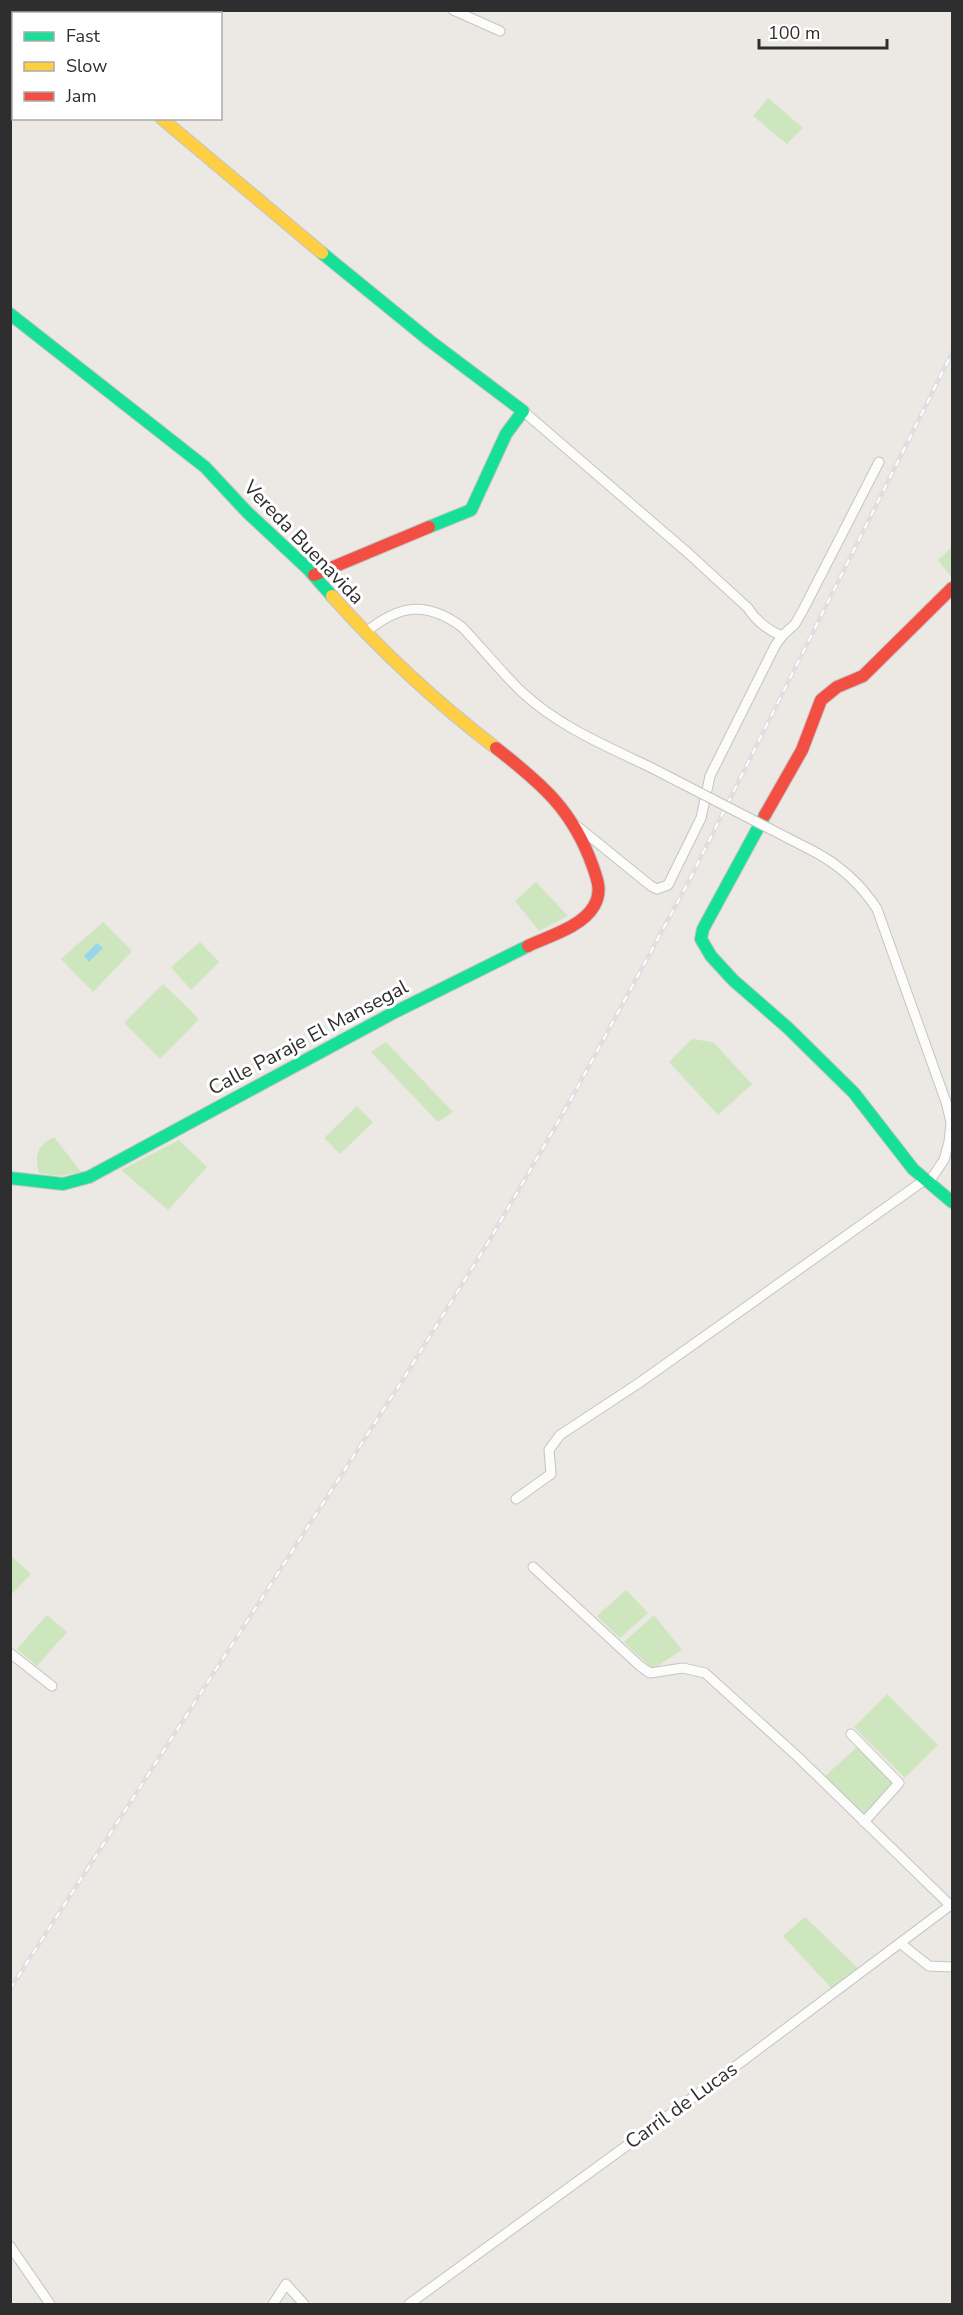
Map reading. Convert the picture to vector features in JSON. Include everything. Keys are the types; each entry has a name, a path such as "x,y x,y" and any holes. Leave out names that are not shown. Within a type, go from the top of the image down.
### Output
{"street":[{"path":"453,10 500,31"},
{"path":"163,120 353,278 487,386 523,411 688,553 753,616 772,632 782,636"},
{"name":"Vereda Buenavida","path":"10,314 205,467 247,512 314,575 365,633 459,720 517,765 562,807 585,844 599,883"},
{"path":"314,575 471,510 506,434 523,411"},
{"path":"575,825 651,886 657,889 668,885 701,818 710,776 775,646 795,624 802,612 879,462"},
{"path":"952,588 863,676 837,687 821,700 802,750 701,934 704,946 733,980 788,1028 854,1093 904,1158 952,1202"},
{"path":"365,633 382,618 405,609 425,610 451,619 462,627 523,693 550,714 582,734 836,863 866,892 877,909 940,1084 951,1122 944,1160 927,1181 560,1436 549,1450 551,1474 516,1499"},
{"name":"Calle Paraje El Mansegal","path":"10,1178 30,1178 63,1184 89,1177 393,1012 574,924 589,913 594,906 599,896 599,883"},
{"path":"534,1567 650,1673 683,1668 705,1673 798,1757 951,1905"},
{"path":"10,1653 52,1686"},
{"path":"850,1734 899,1783 864,1822"},
{"name":"Carril de Lucas","path":"409,2304 728,2072 951,1905"},
{"path":"900,1943 929,1966 952,1967"},
{"path":"10,2246 50,2304"},
{"path":"273,2304 286,2284 304,2304"}],"green space":[{"path":"768,98 803,128 787,144 753,116"},
{"path":"952,547 952,578 938,560"},
{"path":"536,882 568,916 539,931 515,901"},
{"path":"103,922 132,951 93,992 61,959"},
{"path":"200,942 219,962 191,990 171,967"},
{"path":"163,984 199,1019 160,1059 124,1023"},
{"path":"692,1039 713,1042 752,1084 718,1115 669,1062"},
{"path":"386,1042 453,1112 438,1122 371,1052"},
{"path":"357,1106 373,1122 340,1154 324,1138"},
{"path":"54,1137 81,1172 59,1176 39,1173 37,1156 40,1147"},
{"path":"179,1140 207,1167 168,1210 121,1170"},
{"path":"11,1556 31,1574 11,1595"},
{"path":"626,1590 648,1613 620,1638 597,1616"},
{"path":"47,1615 67,1632 37,1666 17,1649"},
{"path":"654,1615 682,1650 653,1669 624,1642"},
{"path":"887,1694 938,1745 905,1778 854,1727"},
{"path":"857,1747 896,1785 865,1818 823,1778"},
{"path":"805,1917 860,1970 833,1990 783,1936"}],"water":[{"path":"97,943 103,948 89,962 84,956"}],"railway":[{"path":"10,1989 407,1373 489,1241 569,1103 689,881 952,353"}],"traffic: fast":[{"path":"322,253 430,341 523,411 506,434 471,510 429,527"},
{"path":"10,314 205,467 247,512 308,569 332,596"},
{"path":"765,815 703,929 701,939 711,956 733,980 788,1028 854,1093 913,1169 952,1202"},
{"path":"10,1178 63,1184 89,1177 393,1013 528,946"}],"traffic: slow":[{"path":"163,120 322,253"},
{"path":"332,596 411,676 496,748"}],"traffic: jam":[{"path":"314,575 429,527"},
{"path":"765,815 802,750 821,700 837,687 863,676 952,588"},
{"path":"496,748 542,786 566,814 585,847 598,882 599,891 594,906 582,920 528,946"}]}
